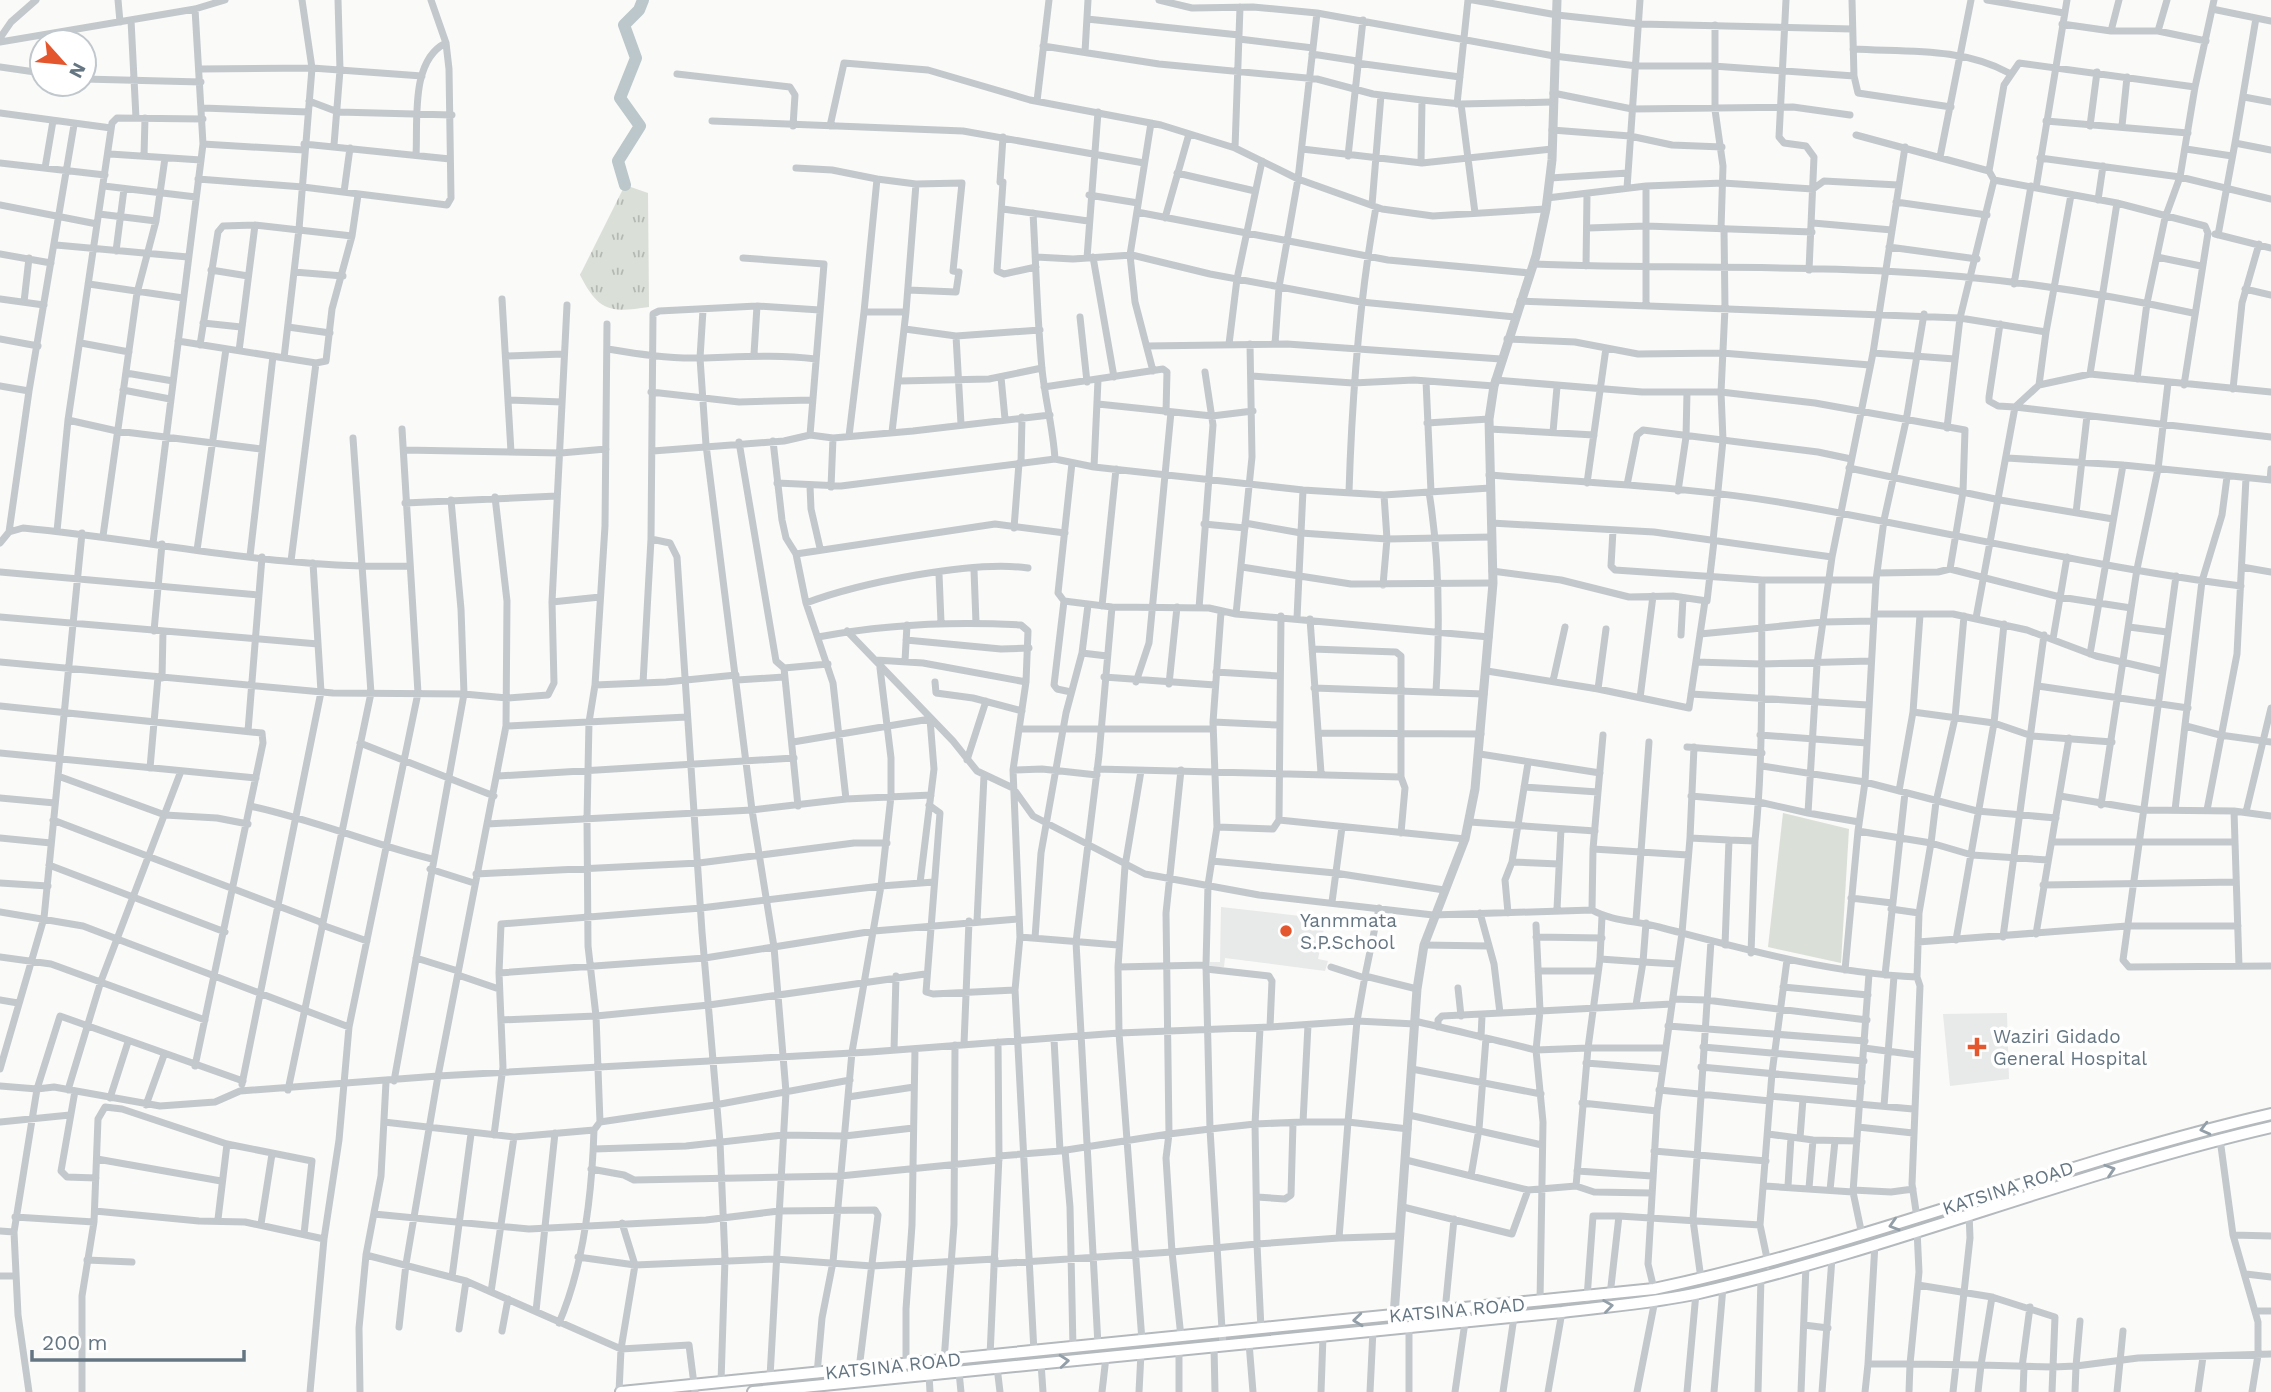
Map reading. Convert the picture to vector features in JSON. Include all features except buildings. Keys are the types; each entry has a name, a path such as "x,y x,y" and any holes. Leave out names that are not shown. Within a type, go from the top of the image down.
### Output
{"highway":[{"name":"KATSINA ROAD","path":"620,1392 695,1388 721,1382 817,1374 858,1381 906,1366 1097,1345 1179,1350 1562,1312 1654,1295 1701,1280 1768,1264 2155,1143 2271,1114"},
{"name":"KATSINA ROAD","path":"753,1392 1106,1357 1181,1337 1610,1295 1696,1293 1832,1258 1969,1213 2220,1139 2271,1127"}],"street":[{"path":"22,0 27,7"},
{"path":"0,40 36,0"},
{"path":"118,0 120,22"},
{"path":"0,40 195,9 225,0"},
{"path":"284,358 299,229 312,68 302,0"},
{"path":"334,145 340,70 338,0"},
{"path":"198,179 303,187 447,205 451,198 452,115 446,43 431,0"},
{"path":"1037,101 1049,0"},
{"path":"1085,52 1088,0"},
{"path":"1159,0 1192,8 1240,7 1317,13 1554,56 1637,66 1713,66 1854,76"},
{"path":"1468,0 1459,104 1475,213"},
{"path":"1473,0 1557,15 1640,24 1852,29"},
{"path":"1394,1316 1417,989 1424,945 1433,915 1470,822 1480,754 1493,583 1489,424 1501,359 1532,269 1546,209 1552,149 1557,0"},
{"path":"1627,188 1640,0"},
{"path":"1786,0 1779,107 1781,142 1806,146 1814,157 1809,270"},
{"path":"1852,0 1855,90 1863,95 1951,107"},
{"path":"1940,157 1971,0"},
{"path":"1987,0 2064,13"},
{"path":"2014,284 2040,158 2067,0"},
{"path":"2110,31 2119,0"},
{"path":"2158,31 2167,0"},
{"path":"2137,379 2147,303 2165,218 2180,177 2195,87 2214,0"},
{"path":"1235,148 1240,7"},
{"path":"153,543 204,144 204,108 195,9"},
{"path":"2212,9 2271,21"},
{"path":"1275,344 1279,287 1298,179 1317,13"},
{"path":"2218,234 2256,18"},
{"path":"1087,19 1239,37 1357,62 1460,77"},
{"path":"131,20 136,118"},
{"path":"1348,156 1363,20"},
{"path":"2062,24 2110,31 2158,31 2206,41"},
{"path":"1487,671 1598,689 1689,708 1710,576 1723,440 1721,353 1725,268 1722,147 1715,110 1713,66 1715,25"},
{"path":"416,155 422,76 426,61 446,43"},
{"path":"1043,46 1159,64 1308,78 1381,95 1459,104 1553,98 1632,109 1662,106 1715,110 1779,107 1850,116"},
{"path":"1853,48 1960,55 1980,59 2009,73"},
{"path":"830,126 844,63 929,70 1037,101 1151,123 1235,148 1298,179 1374,206 1421,215 1546,209"},
{"path":"1989,172 2004,85 2009,73 2019,63 2195,87"},
{"path":"0,67 28,71"},
{"path":"200,69 312,68 422,76"},
{"path":"2090,126 2097,72"},
{"path":"677,74 790,87 795,95 793,126"},
{"path":"2122,126 2127,77"},
{"path":"98,79 201,82"},
{"path":"1349,492 1353,383 1374,206 1381,95"},
{"path":"2244,97 2271,102"},
{"path":"1421,163 1422,100"},
{"path":"309,102 338,112 452,115"},
{"path":"204,108 307,112"},
{"path":"1098,112 1089,195 1090,258 1114,377"},
{"path":"0,113 111,128"},
{"path":"57,531 68,421 110,154 111,128 117,118 203,119"},
{"path":"144,156 145,118"},
{"path":"45,168 53,121"},
{"path":"712,121 963,131 1144,163"},
{"path":"2046,121 2188,133"},
{"path":"1151,123 1130,255 1135,302 1153,371"},
{"path":"0,543 9,532 29,391 56,245 74,125"},
{"path":"1552,130 1630,136 1672,145 1722,147"},
{"path":"1165,218 1189,134"},
{"path":"1856,135 1989,172 1994,180 1977,259 1960,318 1948,428"},
{"path":"1003,137 1003,209 996,271 1004,274 1037,267"},
{"path":"2235,143 2271,150"},
{"path":"204,144 304,147 334,145 450,159"},
{"path":"344,192 350,148"},
{"path":"1808,813 1822,622 1832,556 1873,353 1905,148"},
{"path":"1302,149 1377,160 1421,163 1552,149"},
{"path":"2186,149 2232,156"},
{"path":"110,154 201,160"},
{"path":"103,536 137,293 156,221 165,158"},
{"path":"2040,158 2180,177 2271,199"},
{"path":"1228,344 1237,279 1262,161"},
{"path":"0,163 105,175"},
{"path":"2098,200 2103,166"},
{"path":"796,168 832,170 877,180 916,184 962,183 953,271 959,272 956,292 908,290"},
{"path":"1177,173 1255,191"},
{"path":"1550,178 1628,173"},
{"path":"849,436 877,180"},
{"path":"1994,180 2201,224 2208,233 2271,248"},
{"path":"1547,198 1646,186 1723,183 1813,189 1824,181 1898,185"},
{"path":"892,432 905,329 916,184"},
{"path":"104,186 196,197"},
{"path":"1646,186 1646,306"},
{"path":"116,251 124,189"},
{"path":"178,341 316,363 328,359 332,309 343,276 358,195"},
{"path":"1089,195 1137,207 1165,218 1399,261 1532,269 1586,266 1885,271 2053,288 2193,313"},
{"path":"1586,266 1587,195"},
{"path":"2039,385 2053,288 2071,195"},
{"path":"1896,202 1987,215"},
{"path":"2090,374 2100,296 2117,204"},
{"path":"0,205 97,224"},
{"path":"1003,209 1088,221"},
{"path":"1033,213 1042,368 1055,458"},
{"path":"99,214 119,219 156,221"},
{"path":"200,345 211,270 221,228 255,225 352,236"},
{"path":"239,351 255,225"},
{"path":"1588,228 1646,226 1892,230"},
{"path":"2184,385 2193,313 2208,233"},
{"path":"2233,389 2245,289 2259,244"},
{"path":"56,245 93,251 146,252 188,257"},
{"path":"1889,247 1977,259"},
{"path":"0,254 51,263"},
{"path":"1036,257 1090,258 1130,255 1237,279 1361,302 1515,317"},
{"path":"2157,257 2201,265"},
{"path":"24,302 29,258"},
{"path":"743,258 824,264 810,435"},
{"path":"211,270 248,276"},
{"path":"294,272 343,276"},
{"path":"89,284 183,298"},
{"path":"2245,289 2271,295"},
{"path":"0,299 44,305"},
{"path":"502,299 511,452"},
{"path":"1520,302 1924,314 2046,332"},
{"path":"0,662 321,692 464,694 507,698 548,695 553,689 552,602 567,305"},
{"path":"643,682 651,539 653,314 659,311 757,306 820,310"},
{"path":"754,354 757,306"},
{"path":"703,310 700,358 706,445 752,810 774,947 786,1092 770,1377"},
{"path":"864,312 906,312"},
{"path":"1846,970 1851,898 1865,782 1877,576 1884,520 1906,421 1924,314"},
{"path":"1080,317 1087,382"},
{"path":"202,323 241,327"},
{"path":"559,1323 570,1294 578,1257 594,1149 594,1130 600,1122 596,1016 590,967 587,819 589,722 595,685 606,526 607,324"},
{"path":"2000,324 1989,401 1998,406 2271,437"},
{"path":"288,327 330,333"},
{"path":"905,329 956,336 1040,331"},
{"path":"956,336 961,380 961,424"},
{"path":"0,339 38,346"},
{"path":"1507,339 1575,342 1663,355 1721,353 1870,365"},
{"path":"80,343 129,352"},
{"path":"1236,614 1250,485 1253,411 1250,344"},
{"path":"1147,346 1275,344 1501,359"},
{"path":"1587,483 1606,348"},
{"path":"197,550 226,349"},
{"path":"608,349 653,356 700,358 754,354 816,359"},
{"path":"1873,353 1955,359"},
{"path":"506,356 564,354"},
{"path":"250,556 273,356"},
{"path":"291,561 316,363"},
{"path":"899,380 1001,377 1042,368"},
{"path":"1044,387 1153,371 1167,372 1168,412 1164,475 1152,606 1147,654 1136,682"},
{"path":"1199,608 1212,416 1205,372"},
{"path":"126,373 173,381"},
{"path":"1976,618 2000,500 2014,407 2039,385 2090,374 2271,393"},
{"path":"1252,376 1353,383 1426,381 1721,392 1815,403 1967,431 1963,492 1950,569"},
{"path":"1001,377 1005,419"},
{"path":"1094,467 1098,380"},
{"path":"1426,381 1430,492 1436,537 1438,585 1436,692"},
{"path":"2101,805 2137,569 2158,469 2168,383"},
{"path":"0,386 29,391"},
{"path":"1553,432 1557,387"},
{"path":"123,390 170,399"},
{"path":"651,392 739,402 811,400"},
{"path":"1678,491 1686,436 1687,392"},
{"path":"509,400 562,402"},
{"path":"1098,404 1212,416 1253,411"},
{"path":"653,451 773,441 810,435 833,438 1050,415"},
{"path":"1014,528 1022,416"},
{"path":"2076,513 2087,416"},
{"path":"68,421 117,431 261,449"},
{"path":"1427,423 1489,424 1594,435"},
{"path":"310,1392 324,1239 345,1084 349,1027 418,693 402,429"},
{"path":"1627,485 1638,433 1643,430 1851,459"},
{"path":"831,487 833,438"},
{"path":"288,1090 371,693 353,439"},
{"path":"773,441 784,529 796,554 806,603 828,663 846,799"},
{"path":"738,442 776,661 783,668 798,807"},
{"path":"404,450 561,453 606,449"},
{"path":"777,483 831,487 1055,458 1072,464 1116,470 1303,490 1384,495 1490,488"},
{"path":"2007,458 2123,465 2270,480 2271,469"},
{"path":"1072,464 1058,593 1064,601 1112,607 1199,608 1236,614 1489,637"},
{"path":"2090,654 2123,465"},
{"path":"1849,468 2000,500 2113,519"},
{"path":"1102,606 1116,470"},
{"path":"1489,475 1627,485 1797,505 2067,557 2241,586"},
{"path":"2175,810 2202,581 2222,515 2227,477"},
{"path":"2207,810 2220,735 2234,677 2246,478"},
{"path":"810,486 811,509 820,548"},
{"path":"1297,618 1303,490"},
{"path":"1383,585 1387,539 1384,495"},
{"path":"405,503 495,496 558,496"},
{"path":"399,1327 406,1264 438,1076 506,726 507,601 495,496"},
{"path":"360,1392 359,1328 366,1255 381,1176 384,1122 390,1081 464,694 461,609 451,500"},
{"path":"1491,523 1654,532 1832,556"},
{"path":"796,554 820,548 995,524 1065,533"},
{"path":"1204,524 1387,539 1491,537"},
{"path":"9,532 23,528 82,533 313,564 362,568 410,566"},
{"path":"1613,530 1613,569 1762,580 1829,580 1950,569 2060,597 2131,608"},
{"path":"0,1069 3,1046 33,960 44,918 80,578 82,533"},
{"path":"651,539 670,543 677,557 711,1060 720,1142 725,1259 721,1382"},
{"path":"154,631 162,544"},
{"path":"248,731 262,557"},
{"path":"2053,639 2067,557"},
{"path":"240,1091 321,692 313,564"},
{"path":"806,603 841,590 939,574 1002,566 1028,568"},
{"path":"1242,567 1299,577 1383,585 1493,583"},
{"path":"2242,567 2271,572"},
{"path":"974,570 976,623"},
{"path":"1492,571 1561,580 1629,597 1653,596 1705,601"},
{"path":"0,572 258,595"},
{"path":"939,574 941,622"},
{"path":"2176,576 2123,960 2129,967 2271,966"},
{"path":"1751,953 1755,841 1762,766 1762,580"},
{"path":"1640,698 1653,596"},
{"path":"552,602 600,597"},
{"path":"1681,635 1684,598"},
{"path":"1064,601 1054,685 1057,689 1071,692"},
{"path":"1035,938 1046,822 1058,770 1063,729 1082,653 1087,605"},
{"path":"1097,1345 1095,1258 1079,1037 1076,942 1097,772 1112,607"},
{"path":"1169,684 1177,607"},
{"path":"1215,1392 1218,1346 1222,1334 1215,1247 1206,967 1208,885 1217,827 1213,725 1221,612"},
{"path":"1884,1106 1892,906 1902,792 1913,712 1920,615"},
{"path":"1217,827 1273,829 1279,820 1281,616"},
{"path":"1700,634 1873,617 1964,616 2044,635 2090,654 2161,671"},
{"path":"1917,1218 1913,1189 1913,1110 1920,986 1917,977 1919,913 1936,802 1955,718 1964,616"},
{"path":"0,617 318,644"},
{"path":"1310,619 1321,773"},
{"path":"818,638 847,631 941,622 1025,627 1029,648 1023,711 1013,769 1020,937 1014,990 1034,1352"},
{"path":"1956,940 1994,723 2004,624"},
{"path":"905,661 906,625"},
{"path":"1553,681 1565,627"},
{"path":"2129,627 2168,632"},
{"path":"1598,689 1606,629"},
{"path":"150,768 163,631"},
{"path":"847,631 984,776 1013,788 1028,812 1125,866 1170,878 1259,895 1433,915 1592,910 1602,916 1636,920 1751,953 1869,974 1917,977"},
{"path":"2003,937 2022,813 2044,635"},
{"path":"906,640 995,649 1029,648"},
{"path":"1312,649 1399,654 1402,692 1401,777 1405,788 1401,833"},
{"path":"1082,653 1107,656"},
{"path":"878,664 905,661 1026,682"},
{"path":"1696,662 1870,662"},
{"path":"783,668 828,663"},
{"path":"817,1374 822,1318 833,1262 852,1052 887,843 891,796 887,726 878,664"},
{"path":"1216,672 1279,676"},
{"path":"595,685 685,679 784,677"},
{"path":"1104,677 1136,682 1215,685"},
{"path":"935,682 936,693 986,701 1023,711"},
{"path":"2038,686 2188,708"},
{"path":"1314,688 1484,694"},
{"path":"1691,694 1868,705"},
{"path":"967,760 986,701"},
{"path":"0,706 248,731 263,735 248,824 195,1066"},
{"path":"2246,812 2271,708"},
{"path":"1913,712 1994,723 2032,736 2112,742"},
{"path":"506,726 687,717"},
{"path":"793,742 930,719"},
{"path":"920,883 931,796 933,749 930,719"},
{"path":"1019,729 1278,725"},
{"path":"2186,726 2220,735 2271,743"},
{"path":"1319,733 1481,734"},
{"path":"1592,910 1603,735"},
{"path":"1760,735 1867,743"},
{"path":"2035,934 2069,738"},
{"path":"1636,920 1648,742"},
{"path":"359,743 494,796"},
{"path":"1637,1392 1654,1295 1648,1264 1649,1217 1659,1090 1682,933 1690,838 1690,747 1762,753"},
{"path":"0,753 256,778"},
{"path":"1480,754 1600,773"},
{"path":"498,776 794,758"},
{"path":"1508,913 1505,880 1513,862 1528,763"},
{"path":"1762,766 1865,782 1977,811 2056,818"},
{"path":"1013,769 1097,772 1215,770 1401,777"},
{"path":"1181,770 1170,878 1165,965 1169,1134 1167,1158 1172,1252 1181,1337"},
{"path":"96,1178 67,1177 61,1171 71,1090 101,981 181,771"},
{"path":"1139,1392 1141,1347 1129,1139 1119,1033 1118,945 1125,866 1142,771"},
{"path":"58,776 166,815 217,818 248,824"},
{"path":"944,1361 954,1224 953,1163 959,1044 967,991 984,776"},
{"path":"1524,787 1598,792"},
{"path":"487,824 695,814 798,807 846,799 931,796"},
{"path":"1691,796 1759,802 1859,822"},
{"path":"2060,796 2143,810 2234,811 2271,816"},
{"path":"0,798 55,803"},
{"path":"929,805 936,807 940,813 925,988 929,994 1014,990"},
{"path":"250,806 296,816 341,834 432,859"},
{"path":"2234,811 2239,966"},
{"path":"53,820 368,941"},
{"path":"1279,820 1465,839"},
{"path":"1470,822 1595,831"},
{"path":"1332,902 1342,827"},
{"path":"1557,909 1561,830"},
{"path":"1858,831 1931,843 1972,855 2048,860"},
{"path":"0,838 51,843"},
{"path":"1690,838 1755,841"},
{"path":"1725,945 1729,840"},
{"path":"2052,842 2235,842"},
{"path":"476,874 699,863 853,843 887,843"},
{"path":"1594,849 1688,855"},
{"path":"1212,861 1335,873 1444,890"},
{"path":"1513,862 1559,864"},
{"path":"49,865 225,932"},
{"path":"430,869 474,883"},
{"path":"2043,885 2236,882"},
{"path":"0,883 48,886"},
{"path":"494,1135 502,1074 500,924 701,908 881,886 934,883"},
{"path":"1851,898 1919,913"},
{"path":"1339,1238 1357,1021 1379,908"},
{"path":"0,912 83,926 349,1027"},
{"path":"1480,913 1500,1013"},
{"path":"1576,1186 1586,1063 1600,959 1602,916"},
{"path":"499,973 705,958 874,931 1018,919"},
{"path":"1636,1005 1646,923"},
{"path":"1536,925 1540,1011 1536,1050 1541,1094 1542,1145 1540,1303"},
{"path":"1919,942 2127,926 2238,926"},
{"path":"1020,937 1118,945"},
{"path":"1536,937 1602,938"},
{"path":"1701,1280 1693,1220 1711,940"},
{"path":"1424,945 1488,946"},
{"path":"0,957 33,960 101,981 205,1020"},
{"path":"415,958 499,989"},
{"path":"1600,959 1677,964"},
{"path":"1768,1264 1760,1225 1772,1073 1787,960"},
{"path":"1118,967 1206,967 1269,976 1272,981 1270,1027"},
{"path":"1331,967 1417,989"},
{"path":"1538,971 1598,971"},
{"path":"501,1020 596,1016 709,1006 866,980 925,974"},
{"path":"1862,1235 1853,1191 1869,974"},
{"path":"894,1051 896,976"},
{"path":"1783,987 1868,995"},
{"path":"1458,988 1461,1016"},
{"path":"0,1000 18,1003"},
{"path":"1438,1027 1438,1020 1442,1016 1482,1016 1706,1000 1867,1020"},
{"path":"30,1392 13,1232 37,1089 60,1016 243,1081"},
{"path":"1472,1176 1482,1081 1482,1016"},
{"path":"0,1086 37,1089 54,1087 146,1105 215,1102 240,1091 288,1090 438,1076 598,1069 711,1060 894,1051 1119,1033 1260,1028 1357,1021 1415,1023 1536,1050 1665,1048"},
{"path":"1303,1122 1308,1025"},
{"path":"1668,1026 1778,1032 1865,1044 1917,1055"},
{"path":"1260,1028 1255,1124 1261,1329"},
{"path":"1054,1039 1071,1259 1073,1348"},
{"path":"110,1098 128,1042"},
{"path":"990,1356 999,1158 998,1042"},
{"path":"1703,1047 1864,1061"},
{"path":"906,1366 914,1169 915,1049"},
{"path":"146,1105 164,1055"},
{"path":"1586,1063 1662,1069"},
{"path":"1702,1067 1862,1082"},
{"path":"1412,1069 1541,1094"},
{"path":"600,1122 715,1105 850,1080"},
{"path":"848,1097 914,1087"},
{"path":"1659,1090 1699,1095 1803,1099 1913,1110"},
{"path":"1800,1138 1803,1099"},
{"path":"1582,1103 1657,1111"},
{"path":"82,1392 82,1296 94,1223 98,1119 105,1107 121,1109 227,1144 313,1163 304,1234"},
{"path":"0,1122 70,1115"},
{"path":"1409,1115 1542,1145"},
{"path":"384,1122 514,1137 594,1130"},
{"path":"591,1169 642,1181 840,1176 914,1169 1255,1124 1348,1122 1408,1129"},
{"path":"1257,1197 1284,1199 1290,1195 1293,1123"},
{"path":"1858,1127 1913,1133"},
{"path":"594,1149 720,1142 783,1135 845,1136 913,1128"},
{"path":"536,1311 555,1133"},
{"path":"452,1277 457,1223 471,1134"},
{"path":"1768,1134 1813,1140 1857,1141"},
{"path":"491,1292 514,1137"},
{"path":"1788,1186 1791,1138"},
{"path":"2220,1139 2233,1235 2256,1311 2258,1355 2252,1392"},
{"path":"1809,1188 1813,1140"},
{"path":"1830,1190 1835,1140"},
{"path":"218,1219 227,1144"},
{"path":"1654,1151 1766,1161"},
{"path":"261,1224 272,1154"},
{"path":"97,1159 221,1181"},
{"path":"1406,1160 1528,1190 1576,1186 1594,1192 1651,1193"},
{"path":"1577,1171 1652,1175"},
{"path":"1765,1186 1853,1191 1913,1189"},
{"path":"1403,1208 1512,1234 1528,1190"},
{"path":"95,1211 261,1224 324,1239"},
{"path":"374,1214 414,1220 543,1229 779,1211 878,1213 858,1381"},
{"path":"1953,1392 1969,1213"},
{"path":"1587,1298 1593,1216 1760,1225"},
{"path":"1610,1295 1619,1216"},
{"path":"15,1217 94,1223"},
{"path":"1445,1311 1454,1219"},
{"path":"620,1392 621,1349 635,1265 622,1223"},
{"path":"1909,1392 1918,1285 1917,1230"},
{"path":"0,1231 13,1232"},
{"path":"2233,1235 2271,1236"},
{"path":"578,1257 635,1265 725,1259 775,1259 872,1266 1029,1262 1135,1256 1339,1238 1400,1236"},
{"path":"1865,1392 1875,1244"},
{"path":"366,1255 466,1281 621,1349 689,1345 695,1388"},
{"path":"1822,1392 1832,1258"},
{"path":"87,1260 132,1262"},
{"path":"1801,1392 1806,1265"},
{"path":"2246,1274 2271,1277"},
{"path":"0,1276 16,1276"},
{"path":"1758,1392 1760,1277"},
{"path":"459,1329 466,1281"},
{"path":"1918,1285 1992,1297 2055,1317 2052,1392"},
{"path":"1714,1392 1723,1287"},
{"path":"1687,1392 1696,1293"},
{"path":"1978,1392 1992,1297"},
{"path":"502,1331 508,1299"},
{"path":"2023,1392 2030,1307"},
{"path":"2256,1311 2271,1311"},
{"path":"1548,1392 1562,1312"},
{"path":"1503,1392 1514,1317"},
{"path":"2076,1392 2080,1321"},
{"path":"1455,1392 1465,1322"},
{"path":"1804,1325 1828,1328"},
{"path":"1409,1327 1409,1392"},
{"path":"1370,1392 1373,1330"},
{"path":"2117,1392 2123,1331"},
{"path":"1321,1392 1323,1336"},
{"path":"1249,1343 1253,1392"},
{"path":"1179,1350 1179,1392"},
{"path":"1868,1364 1955,1363 2053,1367 2120,1359 2271,1354"},
{"path":"1102,1392 1106,1357"},
{"path":"2198,1392 2203,1357"},
{"path":"1041,1363 1043,1392"},
{"path":"997,1367 1000,1392"},
{"path":"959,1372 961,1392"},
{"path":"929,1375 930,1392"}],"shaded area":[{"path":"1221,907 1326,919 1318,959 1328,961 1325,971 1225,958 1224,967 1210,967 1210,962 1220,962"},
{"name":"Waziri Gidado General Hospital","path":"2007,1013 2009,1079 1950,1086 1943,1014"}],"green space":[{"path":"625,185 648,193 649,307 624,310 600,303 580,275"},
{"path":"1783,813 1849,829 1841,963 1768,947"}],"waterway":[{"path":"625,185 618,161 640,126 620,98 636,58 624,25 639,10 643,0"}],"place":[{"name":"Yanmmata S.P.School","path":"1286,931"},
{"name":"Waziri Gidado General Hospital","path":"1977,1047"}]}
